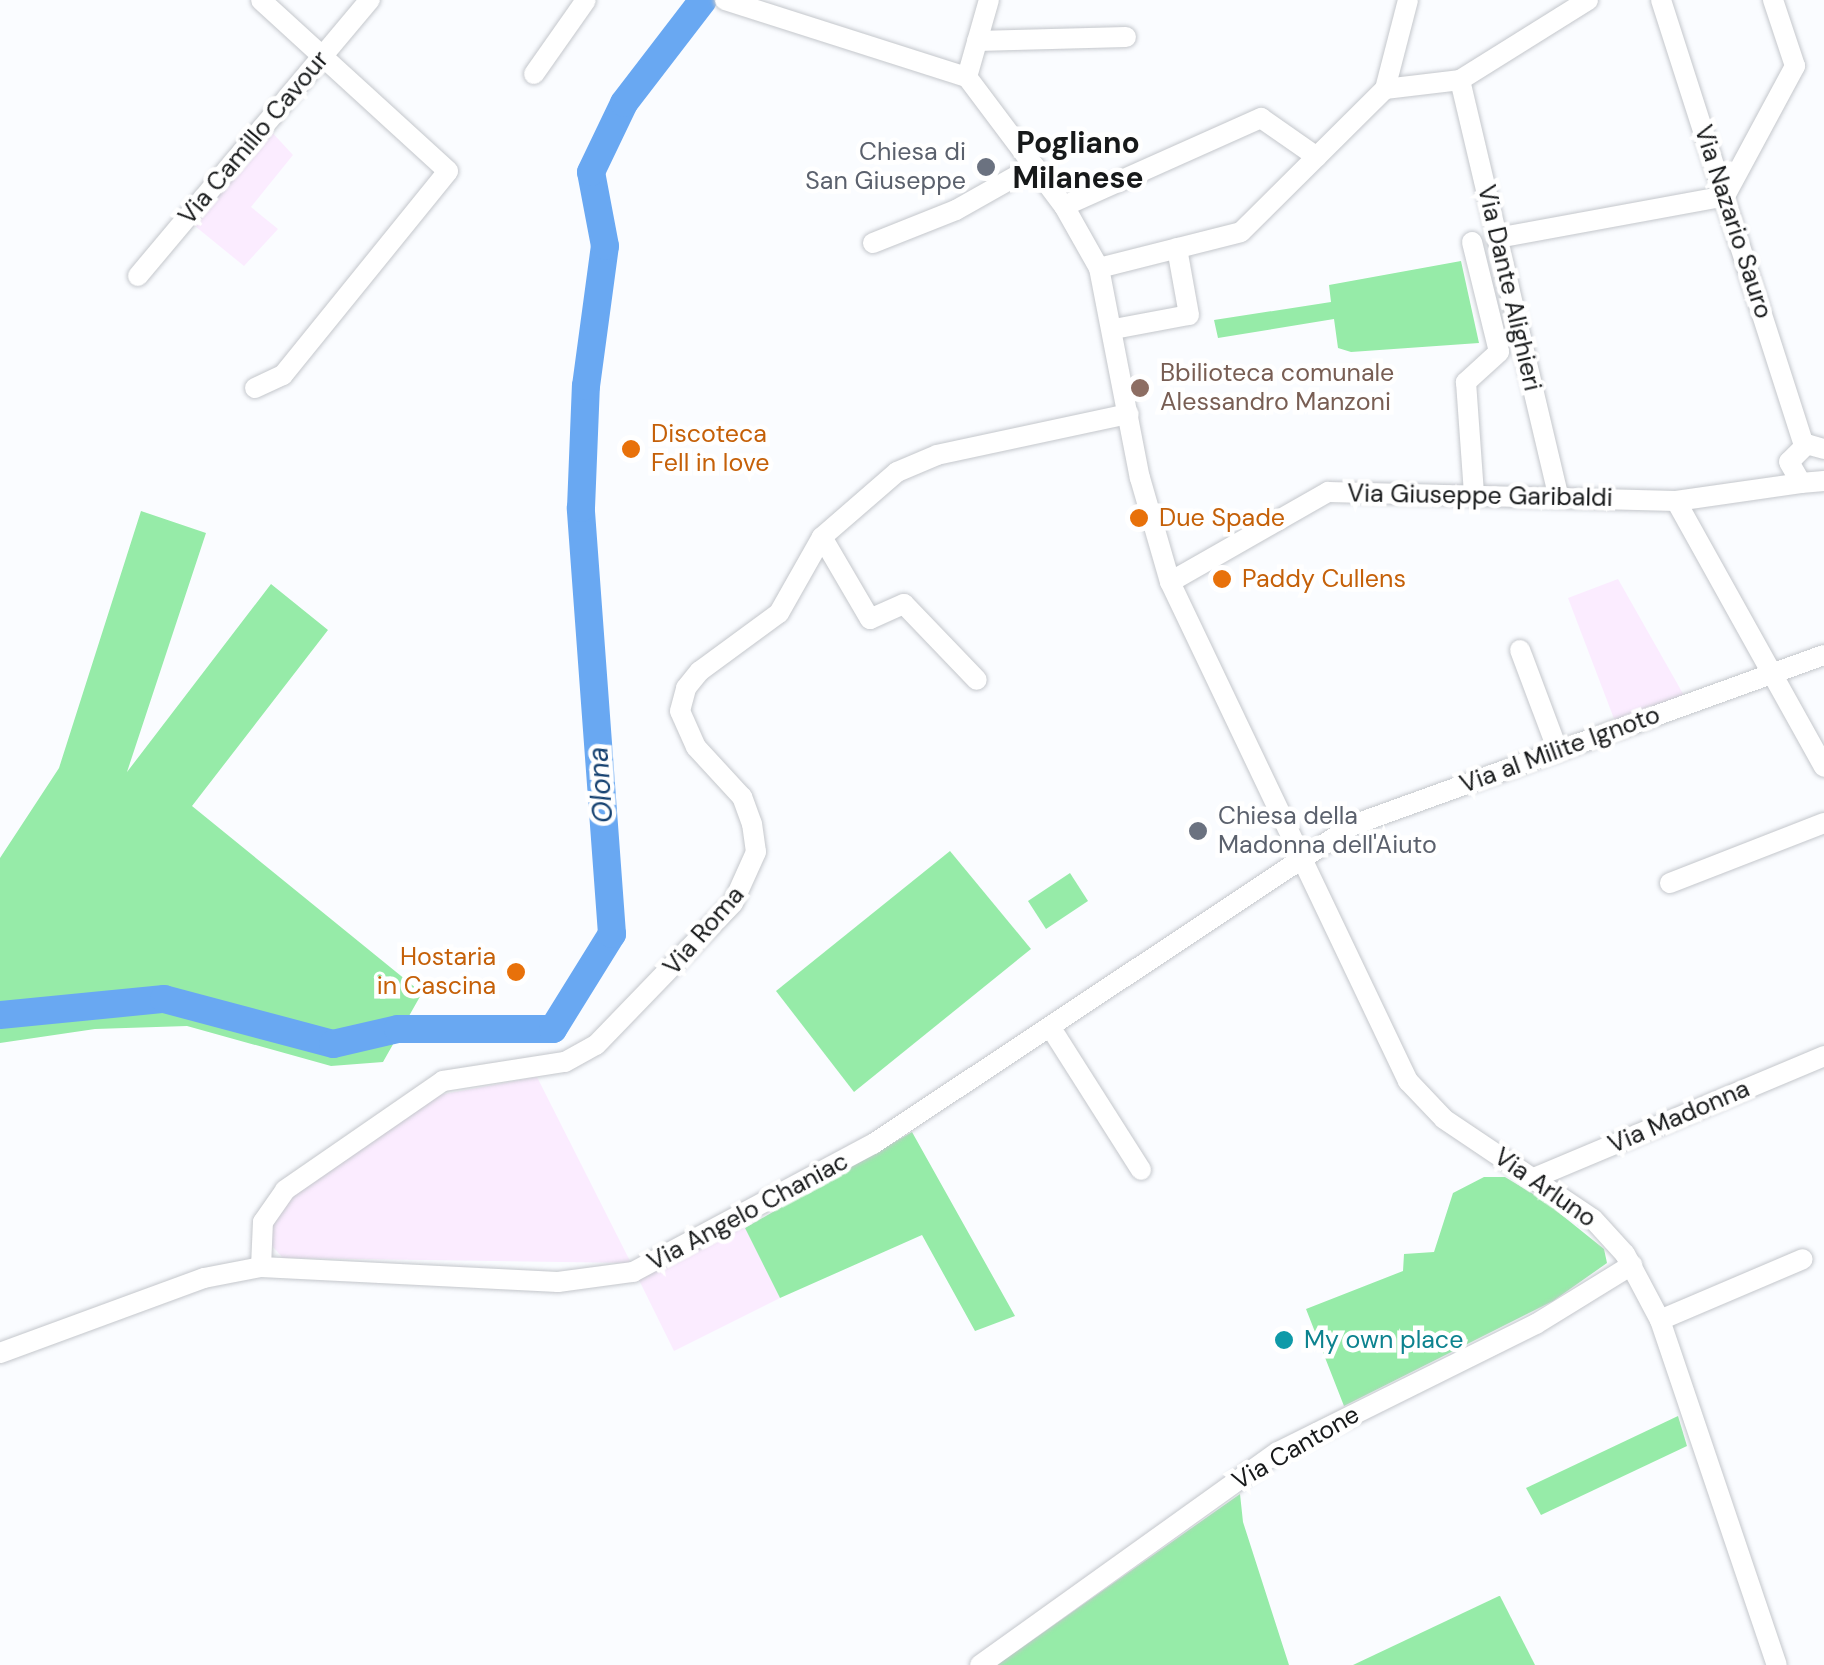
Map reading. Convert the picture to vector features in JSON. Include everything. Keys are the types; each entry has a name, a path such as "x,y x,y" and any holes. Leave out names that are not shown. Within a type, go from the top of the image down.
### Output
{"street":[{"path":"255,388 283,375 448,172 260,0"},
{"name":"Via Camillo Cavour","path":"138,276 370,0"},
{"path":"534,74 586,0"},
{"path":"727,1 967,77 989,0"},
{"path":"1099,268 1241,232 1385,90 1408,0"},
{"path":"1385,90 1460,80 1588,0"},
{"name":"Via Nazario Sauro","path":"1660,0 1803,448"},
{"path":"1497,238 1725,196 1795,66 1773,0"},
{"path":"977,41 1126,37"},
{"name":"Via Arluno","path":"967,77 1064,206 1099,268 1170,582 1408,1081 1434,1112 1606,1230 1632,1265 1660,1320 1777,1665"},
{"name":"Via Dante Alighieri","path":"1460,80 1558,495"},
{"path":"1064,206 1261,118 1317,157"},
{"path":"873,243 956,210 1034,166"},
{"path":"1472,242 1498,352 1466,382 1474,494"},
{"path":"1114,329 1189,316 1177,248"},
{"name":"Via Roma","path":"261,1267 263,1222 285,1190 443,1081 565,1062 596,1044 733,904 756,852 752,824 742,797 696,746 680,710 686,688 700,671 779,613 822,538 897,472 937,454 1129,414"},
{"path":"1801,484 1803,448"},
{"name":"Via Giuseppe Garibaldi","path":"1752,490 1803,448"},
{"name":"Via Giuseppe Garibaldi","path":"1170,582 1328,492 1676,501 1824,481"},
{"path":"1676,501 1823,763"},
{"path":"822,538 870,620 904,604 977,680"},
{"path":"1520,650 1558,751"},
{"name":"Via al Milite Ignoto","path":"1302,857 1353,825 1824,655"},
{"path":"1670,883 1824,823"},
{"name":"Via Angelo Chaniac","path":"0,1353 204,1278 261,1267 568,1282 633,1272 874,1144 1302,857"},
{"path":"1050,1028 1142,1170"},
{"name":"Via Madonna","path":"1534,1178 1824,1056"},
{"path":"1660,1320 1803,1259"},
{"name":"Via Cantone","path":"980,1665 1278,1452 1536,1324 1632,1265"}],"shaded area":[{"path":"268,128 293,155 251,207 278,229 244,266 190,222"},
{"path":"1618,579 1686,699 1616,724 1568,598"},
{"path":"537,1077 631,1263 283,1258 273,1247 268,1231 278,1205 438,1095"},
{"path":"741,1219 780,1298 674,1351 636,1274"}],"green space":[{"path":"1461,261 1479,343 1351,352 1338,348 1334,319 1218,338 1214,320 1331,302 1329,285"},
{"path":"141,511 206,533 127,772 271,584 328,630 192,806 422,993 383,1062 331,1066 187,1026 95,1029 0,1043 0,858 59,768"},
{"path":"950,851 1031,949 854,1092 776,991"},
{"path":"1070,873 1088,901 1046,929 1028,901"},
{"path":"912,1132 1015,1316 975,1331 922,1235 780,1298 745,1228"},
{"path":"1484,1177 1505,1177 1543,1200 1604,1249 1607,1263 1553,1301 1344,1406 1306,1309 1403,1271 1404,1254 1434,1252 1453,1193"},
{"path":"1678,1416 1687,1446 1541,1515 1526,1488"},
{"path":"1240,1494 1243,1522 1289,1665 997,1665"},
{"path":"1499,1596 1535,1665 1353,1665"}],"waterway":[{"name":"Olona","path":"0,1015 164,999 333,1044 398,1029 553,1029 612,934 581,508 586,386 605,246 591,172 624,103 703,0"}],"place":[{"name":"Chiesa di San Giuseppe","path":"986,167"},
{"name":"Bbilioteca comunale Alessandro Manzoni","path":"1140,388"},
{"name":"Discoteca Fell in love","path":"631,449"},
{"name":"Due Spade","path":"1139,518"},
{"name":"Paddy Cullens","path":"1222,579"},
{"name":"Chiesa della Madonna dell'Aiuto","path":"1198,831"},
{"name":"Hostaria in Cascina","path":"516,972"},
{"name":"My own place","path":"1284,1340"}],"district":[{"name":"Pogliano Milanese","path":"1078,160"}]}
